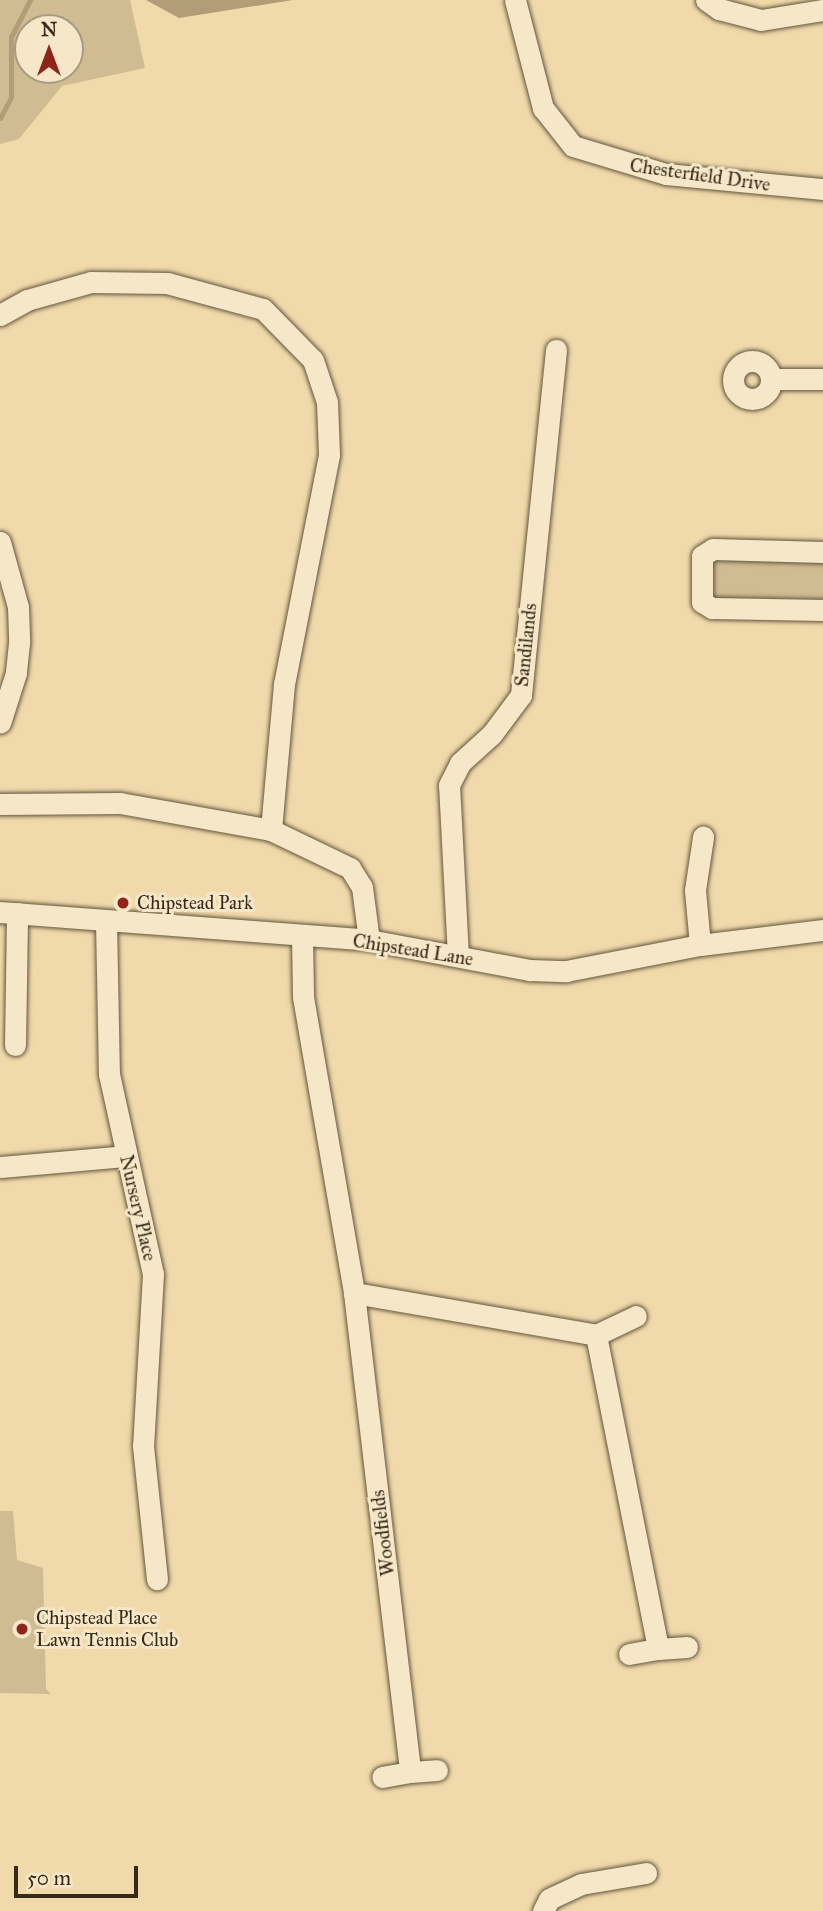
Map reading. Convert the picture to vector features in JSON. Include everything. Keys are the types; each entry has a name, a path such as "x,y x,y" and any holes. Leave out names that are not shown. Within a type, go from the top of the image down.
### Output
{"street":[{"name":"Chesterfield Drive","path":"515,0 543,108 573,146 666,174 823,189"},
{"path":"706,0 719,9 761,20 823,10"},
{"path":"0,315 27,300 91,282 167,283 263,309 313,360 327,402 329,455 284,684 271,830"},
{"name":"Sandilands","path":"458,956 450,785 460,763 492,734 521,695 556,350"},
{"path":"772,379 823,379"},
{"path":"0,542 18,607 19,643 16,673 0,723"},
{"path":"823,552 713,549 702,556 702,602 712,608 823,610"},
{"path":"0,804 120,803 271,830 350,867 362,887 369,940"},
{"path":"700,945 695,890 703,837"},
{"path":"9,913 15,1045"},
{"name":"Chipstead Lane","path":"9,913 369,940 566,971 700,945 823,930"},
{"name":"Nursery Place","path":"106,921 109,1074 153,1274 143,1446 158,1579"},
{"name":"Woodfields","path":"302,937 303,997 354,1293 410,1772"},
{"path":"0,1167 126,1156"},
{"path":"354,1293 596,1335 636,1316"},
{"path":"596,1335 658,1649"},
{"path":"629,1654 687,1647"},
{"path":"382,1777 437,1770"},
{"path":"543,1911 549,1899 582,1884 646,1873"}],"shaded area":[{"path":"0,0 130,0 145,68 84,81 84,14 14,14 14,84 71,84 62,86 19,139 0,144"},
{"path":"146,0 293,0 179,18"},
{"path":"710,559 823,562 823,599 709,598"},
{"name":"Chipstead Place Lawn Tennis Club","path":"0,1511 13,1511 17,1560 43,1568 46,1689 51,1694 0,1693"}],"waterway":[{"path":"0,118 11,97 11,37 30,0"}],"place":[{"name":"Chipstead Park","path":"123,903"},
{"name":"Chipstead Place Lawn Tennis Club","path":"22,1629"}]}
